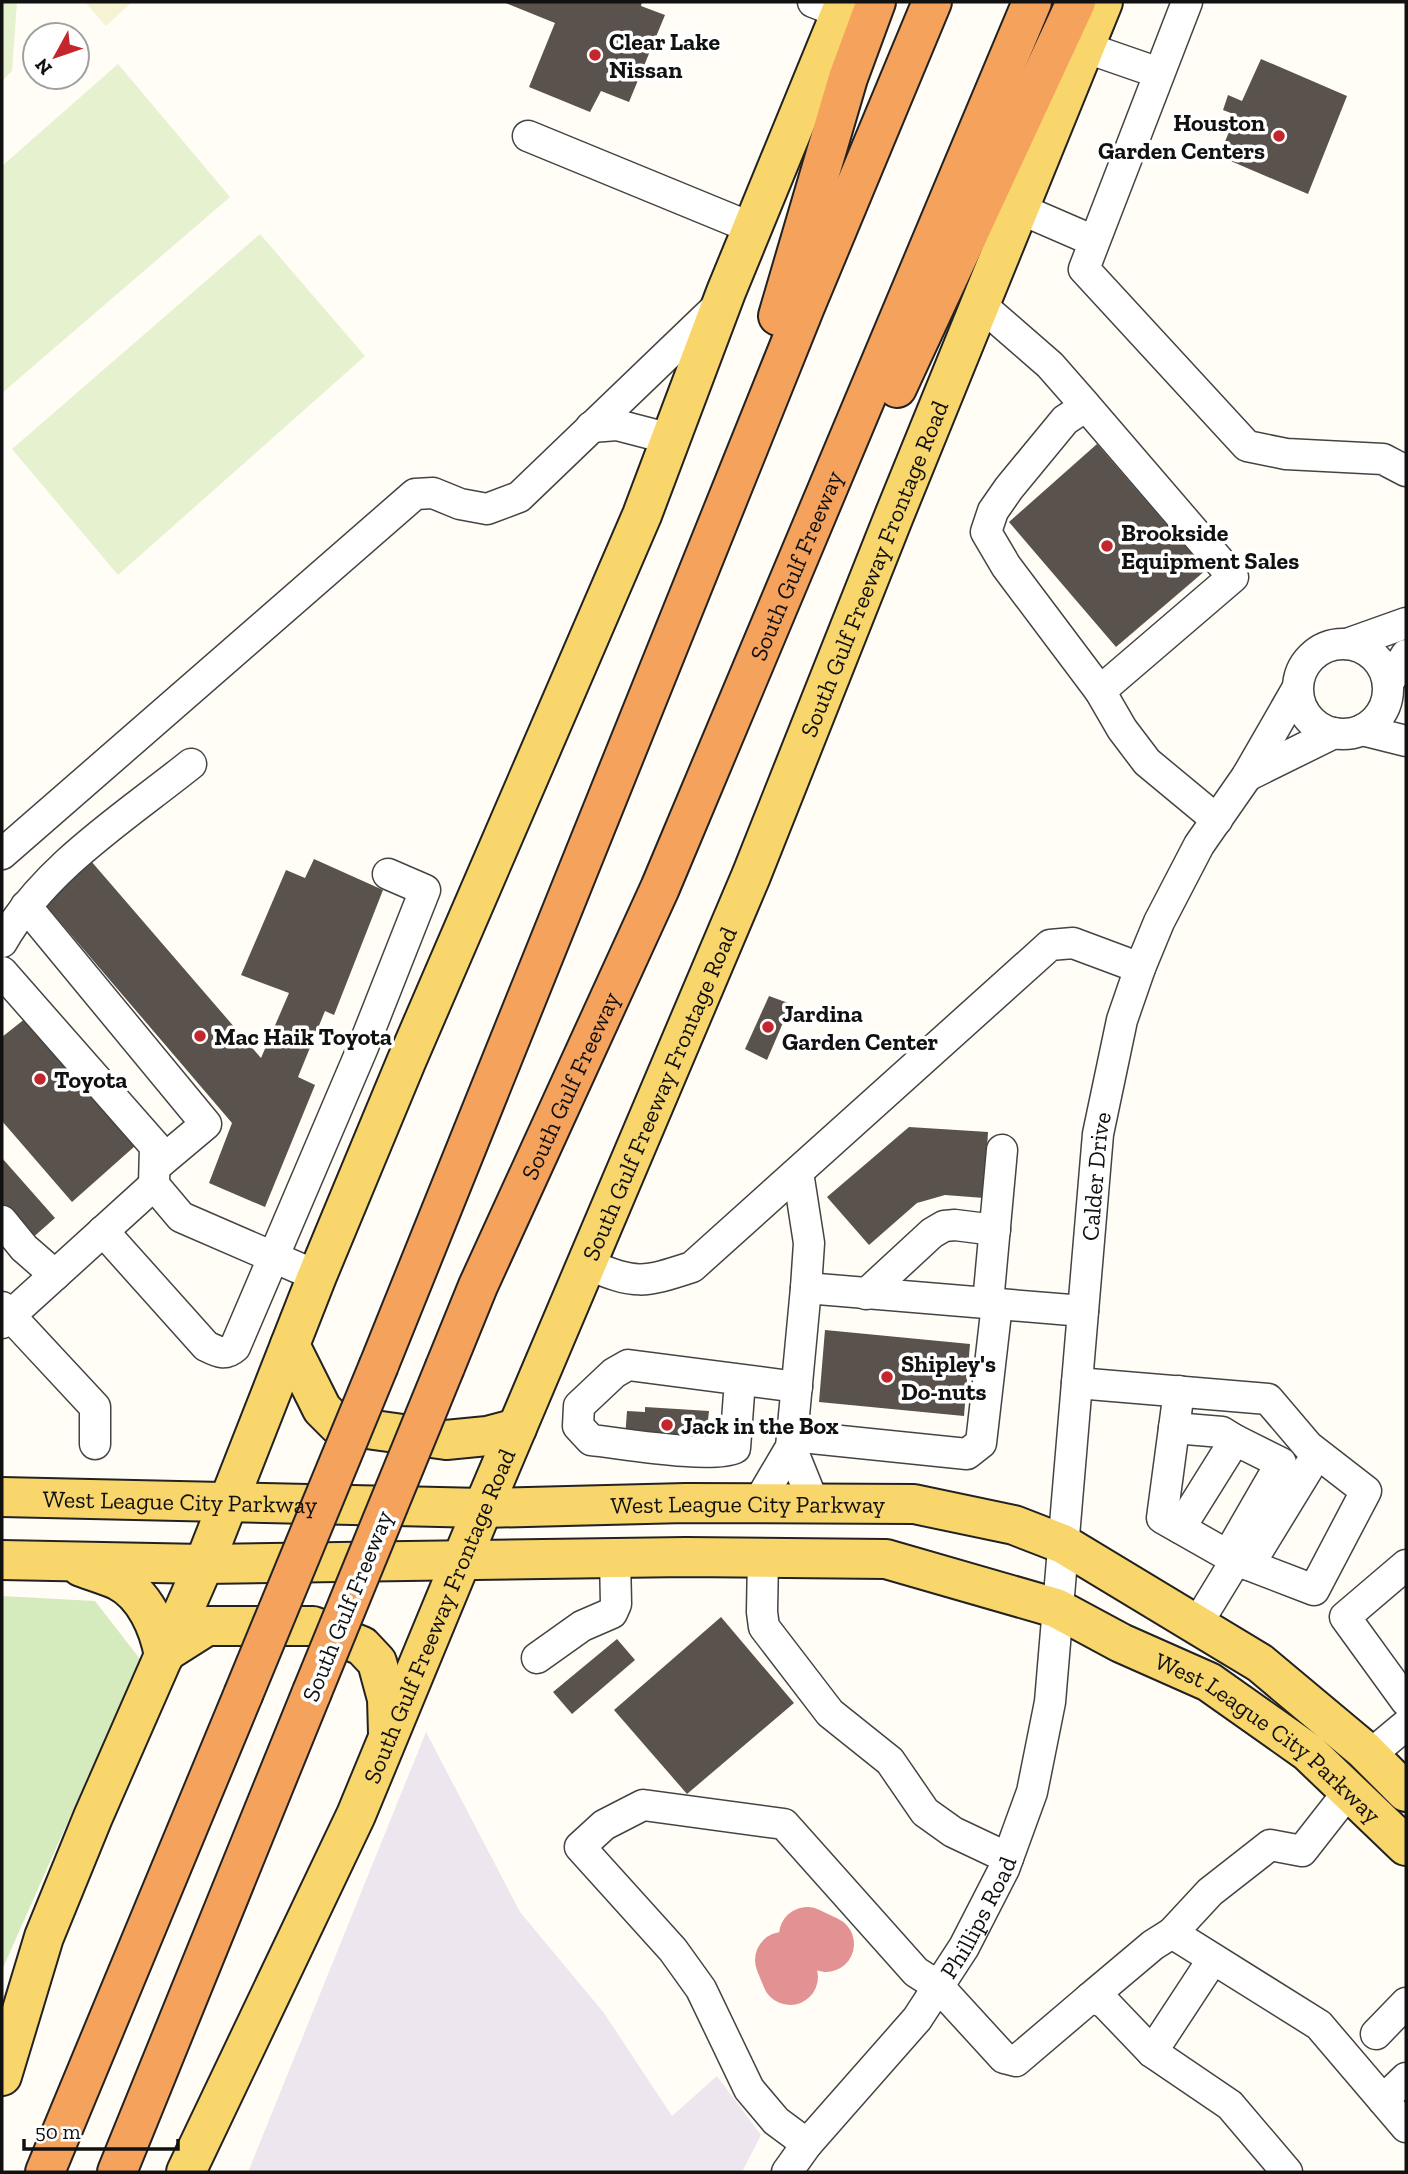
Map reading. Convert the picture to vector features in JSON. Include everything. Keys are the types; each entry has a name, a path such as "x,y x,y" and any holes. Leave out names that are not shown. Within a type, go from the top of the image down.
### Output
{"highway":[{"path":"641,716 653,620 779,313 848,78 876,2"},
{"path":"45,2172 379,1365 800,320 932,2"},
{"name":"South Gulf Freeway","path":"117,2172 478,1286 660,888 1032,2"},
{"path":"609,1000 704,832 869,450 1076,2"}],"main road":[{"name":"South Gulf Freeway Frontage Road","path":"186,2172 354,1820 388,1740 483,1508 751,876 1103,2"},
{"path":"2,2076 44,1937 93,1817 204,1564 317,1276 406,1062 642,515 752,228 833,6"},
{"path":"290,1345 322,1409 338,1425 446,1440 487,1436 517,1428"},
{"name":"West League City Parkway","path":"2,1497 483,1508 758,1503 914,1504 1014,1525 1063,1544 1260,1662 1370,1755 1406,1792"},
{"name":"West League City Parkway","path":"2,1560 204,1564 615,1558 886,1559 1056,1608 1121,1643 1209,1682 1308,1752 1406,1846"},
{"path":"65,1562 119,1581 146,1607 160,1635 165,1654"},
{"path":"165,1654 207,1626 313,1626 362,1646 377,1662 387,1699 388,1740"}],"street":[{"path":"1187,2 1084,269 1247,446 1286,454 1383,459 1406,471"},
{"path":"1084,47 1159,73"},
{"path":"528,136 752,228"},
{"path":"1020,209 1094,242"},
{"path":"2,853 415,494 433,493 460,504 487,509 520,498 722,301"},
{"path":"981,305 1050,365 1233,577 1100,691"},
{"path":"1086,406 1065,420 1010,488 993,511 986,532 1006,566 1100,691 1122,729 1147,762 1217,820"},
{"path":"591,428 617,425 671,439"},
{"path":"1406,623 1348,644 1332,645 1312,656 1300,674 1297,690 1300,705 1308,718 1320,728 1406,741"},
{"path":"1348,644 1362,648 1375,657 1384,669 1388,687 1406,718"},
{"path":"1348,732 1374,722 1383,711 1388,687 1406,655"},
{"name":"Calder Drive","path":"1056,1608 1098,1134 1122,1020 1140,968 1165,911 1199,845 1247,776 1297,690"},
{"name":"Calder Drive","path":"1247,776 1348,732"},
{"path":"2,942 16,917 73,857 191,764"},
{"path":"103,1231 206,1346 220,1353 229,1352 235,1347 363,1046 425,890 388,874"},
{"path":"26,906 206,1124 103,1231 55,1275 4,1315 95,1407 95,1444"},
{"path":"587,1264 621,1278 650,1281 692,1266 1050,946 1073,943 1140,968"},
{"path":"2,972 155,1146 155,1176 181,1217 317,1276"},
{"path":"792,1442 967,1454 981,1443 1002,1150"},
{"path":"758,1503 792,1442 809,1243 798,1172"},
{"path":"761,1205 804,1219"},
{"path":"2,1221 24,1248 55,1275"},
{"path":"866,1294 932,1233 944,1226 995,1230"},
{"path":"806,1289 1083,1311"},
{"path":"740,1380 735,1448 726,1452 591,1440 578,1426 579,1406 614,1373 628,1365 797,1387"},
{"path":"1077,1383 1268,1399 1308,1446 1366,1491 1314,1590"},
{"path":"1179,1391 1162,1518 1238,1560 1314,1590 1345,1617 1406,1701"},
{"path":"1174,1428 1222,1432 1281,1462 1238,1560"},
{"path":"1180,1528 1235,1440"},
{"path":"792,1442 814,1504"},
{"path":"1197,1624 1238,1560 1317,1454"},
{"path":"537,1658 582,1626 612,1613 616,1604 615,1558"},
{"path":"763,1558 764,1627 830,1713 890,1761 925,1812 953,1832 1008,1858"},
{"path":"1345,1617 1406,1565"},
{"name":"Phillips Road","path":"788,2172 807,2144 917,2019 964,1947 1008,1858 1032,1792 1050,1702 1056,1608"},
{"path":"1370,1755 1406,1726"},
{"path":"807,2144 776,2121 749,2089 701,1989 673,1950 580,1847 604,1825 643,1805 784,1824 916,1972 938,1986 1004,2058 1016,2062 1153,1945 1172,1933 1210,1892 1270,1844 1302,1851 1349,1791"},
{"path":"1172,1933 1320,2025 1406,2127"},
{"path":"1152,2052 1213,1959"},
{"path":"1090,1998 1104,2002 1152,2052 1230,2105 1287,2172"},
{"path":"1376,2034 1406,2003"},
{"path":"1383,2100 1406,2078"}],"shaded area":[{"path":"85,2 132,2 106,26"},
{"path":"426,1732 520,1912 604,2013 672,2116 717,2076 761,2135 742,2172 248,2172"}],"green space":[{"path":"2,2 17,2 12,71 2,81"},
{"path":"118,64 230,197 2,393 2,166 87,91 91,91 91,88"},
{"path":"260,234 365,356 118,575 12,449"},
{"path":"2,1596 95,1601 140,1659 2,1970"}],"building":[{"name":"Clear Lake Nissan","path":"503,2 642,2 641,6 665,15 629,102 601,91 590,112 529,87 555,23"},
{"name":"Houston Garden Centers","path":"1261,59 1347,96 1308,194 1219,156 1236,115 1223,110 1228,95 1242,101"},
{"name":"Brookside Equipment Sales","path":"1097,444 1206,570 1116,647 1009,522"},
{"name":"Mac Haik Toyota","path":"314,859 383,890 334,1015 325,1011 298,1077 315,1085 265,1207 209,1183 232,1123 44,903 91,861 261,1058 289,993 241,975 286,870 305,878"},
{"name":"Jardina Garden Center","path":"769,996 791,1004 767,1060 745,1049"},
{"name":"Toyota","path":"26,1018 135,1146 72,1202 2,1121 2,1037"},
{"path":"909,1127 988,1132 984,1198 945,1195 917,1203 869,1245 827,1197"},
{"path":"2,1158 55,1218 30,1240 2,1207"},
{"path":"825,1330 970,1344 964,1416 819,1402"},
{"name":"Jack in the Box","path":"645,1407 709,1411 705,1447 625,1438 627,1411 645,1412"},
{"path":"721,1617 794,1703 687,1794 614,1710"},
{"path":"617,1639 635,1660 572,1714 553,1692"}],"taxiway":[{"path":"807,1935 826,1944"},
{"path":"783,1960 790,1977"}],"place":[{"name":"Clear Lake Nissan","path":"595,55"},
{"name":"Houston Garden Centers","path":"1279,136"},
{"name":"Brookside Equipment Sales","path":"1107,546"},
{"name":"Jardina Garden Center","path":"768,1027"},
{"name":"Mac Haik Toyota","path":"200,1036"},
{"name":"Toyota","path":"40,1079"},
{"name":"Shipley's Do-nuts","path":"887,1377"},
{"name":"Jack in the Box","path":"667,1425"}]}
